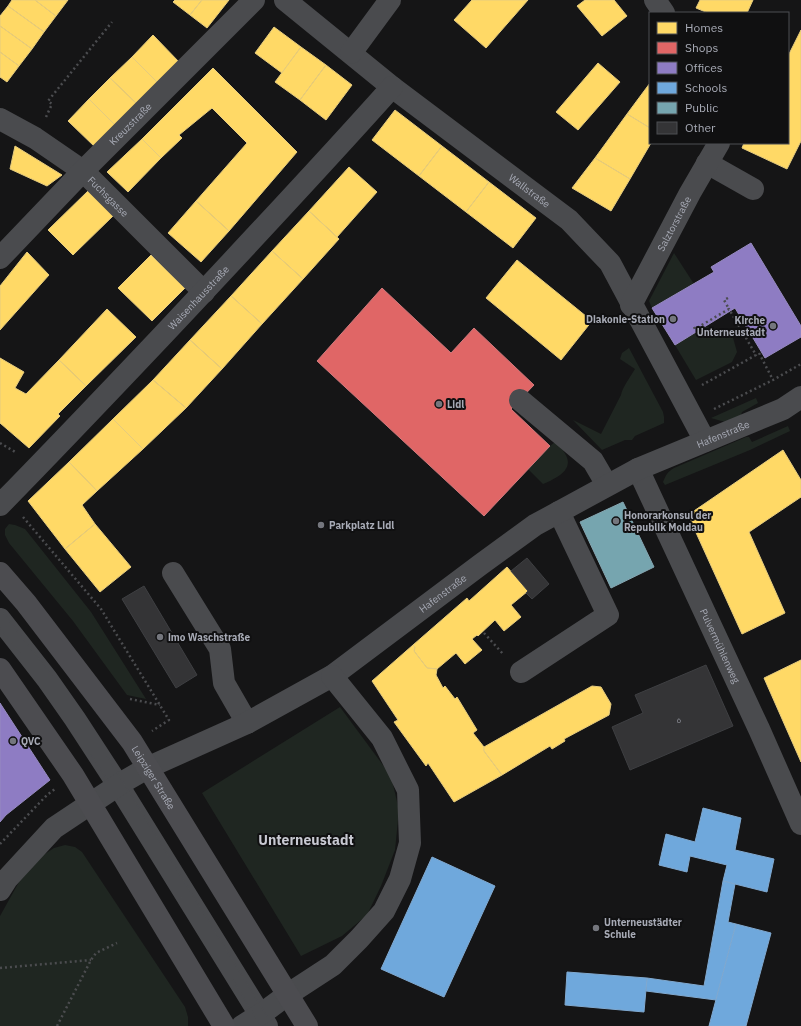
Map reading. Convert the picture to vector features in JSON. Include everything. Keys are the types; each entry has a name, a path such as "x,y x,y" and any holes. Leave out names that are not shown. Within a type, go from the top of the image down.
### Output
{"main road":[{"name":"Leipziger Straße","path":"0,573 26,603 132,742 149,767 307,1026"},
{"path":"0,669 91,803 224,1026"}],"street":[{"name":"Kreuzstraße","path":"3,250 84,172 254,0"},
{"name":"Wallstraße","path":"285,0 392,87 569,220 610,263 631,305 705,441"},
{"path":"351,53 390,0"},
{"path":"655,0 663,12"},
{"name":"Waisenhausstraße","path":"3,501 51,453 204,292 392,87"},
{"name":"Fuchsgasse","path":"0,118 35,138 84,172 204,292"},
{"name":"Salztorstraße","path":"631,305 690,193 718,144"},
{"path":"707,163 753,190"},
{"name":"Hafenstraße","path":"0,890 7,879 54,828 118,785 149,767 247,722 332,676 480,564 535,525 638,469 783,409 801,397"},
{"path":"520,400 593,461 607,485"},
{"name":"Pulvermühlenweg","path":"638,469 759,729 801,824"},
{"path":"521,672 608,615 559,512"},
{"path":"172,573 220,649 224,683 247,722"},
{"path":"0,619 48,679 118,785 264,1020"},
{"path":"242,1026 264,1020 287,995 333,965 360,939 384,911 400,879 410,843 408,790 382,738 332,676"}],"path":[{"path":"35,138 52,104 48,101 112,22"},
{"path":"728,298 724,300 756,355"},
{"path":"694,327 695,330 729,309"},
{"path":"702,385 761,353 773,380"},
{"path":"693,420 773,380 801,364"},
{"path":"0,442 18,454"},
{"path":"3,501 101,608 169,720 146,735"},
{"path":"484,633 521,672"},
{"path":"126,698 160,705"},
{"path":"0,844 48,795"},
{"path":"57,1026 96,953 117,942"},
{"path":"0,968 91,960"}],"shaded area":[{"path":"674,253 694,284 652,308 649,301"},
{"path":"704,327 724,329 732,334 737,352 732,362 696,380 675,345"},
{"path":"629,348 663,412 664,423 635,436 632,440 625,440 602,450 573,420 601,434 635,369 620,359 622,353"},
{"path":"756,398 758,403 742,412 739,422 725,422 711,418"},
{"path":"788,426 790,431 750,450 665,485 663,482 667,474 674,468 746,437 749,437 752,442"},
{"path":"555,442 566,455 568,464 563,473 543,484 528,469"},
{"path":"9,524 25,529 91,612 146,699 127,695 73,621 9,543 5,535 5,529"},
{"path":"340,707 391,776 399,810 395,850 381,886 367,915 342,936 301,956 202,793"},
{"path":"65,845 75,847 82,852 185,1007 188,1017 188,1026 0,1026 0,916 19,882 42,856 54,848"}],"building: Homes":[{"path":"12,0 35,0 56,16 44,32 8,6"},
{"path":"35,0 68,0 56,16"},
{"path":"175,0 202,0 190,15 173,2"},
{"path":"202,0 229,0 207,28 190,15"},
{"path":"472,0 528,0 486,48 454,20"},
{"path":"585,0 614,0 627,16 602,36 577,6"},
{"path":"700,0 753,0 747,12 706,12 696,8"},
{"path":"8,6 44,32 32,49 0,26 0,16"},
{"path":"0,26 32,49 19,66 0,52"},
{"path":"274,27 301,47 282,73 255,53"},
{"path":"801,30 801,141 787,169 742,148 744,144 789,144 789,54"},
{"path":"153,35 180,63 159,84 132,57"},
{"path":"301,47 326,65 300,100 275,82"},
{"path":"0,52 19,66 7,82 0,77"},
{"path":"132,57 159,84 138,105 110,78"},
{"path":"598,63 620,82 578,130 556,112"},
{"path":"326,65 352,85 326,120 300,100"},
{"path":"213,68 297,152 229,231 196,201 247,143 212,108 179,135 182,138 161,158 142,139"},
{"path":"110,78 138,105 117,127 89,99"},
{"path":"649,84 649,127 627,114"},
{"path":"89,99 117,127 96,148 68,121"},
{"path":"395,110 442,146 419,176 372,140"},
{"path":"627,114 649,127 649,144 650,144 630,179 595,158"},
{"path":"142,139 161,158 128,192 107,172"},
{"path":"15,146 62,175 47,186 10,169"},
{"path":"442,146 489,182 466,212 419,176"},
{"path":"595,158 630,179 611,211 572,188"},
{"path":"349,167 377,192 337,237 309,211"},
{"path":"489,182 536,218 513,248 466,212"},
{"path":"89,190 114,215 73,255 48,230"},
{"path":"196,201 229,231 201,262 168,233"},
{"path":"309,211 339,239 303,279 272,251"},
{"path":"272,251 303,279 262,324 231,296"},
{"path":"27,252 49,275 0,330 0,286"},
{"path":"151,255 185,288 152,321 118,288"},
{"path":"517,260 592,321 561,360 486,298"},
{"path":"231,296 262,324 222,369 190,340"},
{"path":"107,309 136,337 86,386 59,360"},
{"path":"190,340 222,369 186,408 153,380"},
{"path":"0,358 24,372 15,388 26,394 59,360 86,386 58,414 60,416 29,448 0,423"},
{"path":"153,380 186,408 143,449 113,419"},
{"path":"113,419 143,449 97,491 69,462"},
{"path":"783,450 801,480 801,497 749,532 785,613 742,634 688,515"},
{"path":"69,462 97,491 82,505 95,524 65,549 28,501"},
{"path":"95,524 131,567 100,592 65,549"},
{"path":"507,567 528,591 511,605 521,617 504,631 495,620 478,636 477,635 472,639 482,650 465,664 456,653 437,669 427,668 414,651 415,647 413,645 467,598 469,601"},
{"path":"413,645 415,647 414,651 427,668 437,669 436,675 443,688 445,686 455,699 457,697 477,730 473,733 502,775 454,802 428,763 426,766 394,722 398,720 372,681"},
{"path":"801,660 801,762 764,678"},
{"path":"592,686 601,687 611,704 609,715 564,739 565,741 552,749 550,746 502,775 484,751 484,747"}],"building: Shops":[{"name":"Lidl","path":"382,288 451,353 474,328 534,385 511,409 550,446 484,516 317,361"}],"building: Offices":[{"path":"751,243 801,326 801,337 765,358 735,308 675,345 652,308 714,272 711,267"},
{"name":"QVC","path":"0,703 50,780 6,815 0,822"}],"building: Schools":[{"path":"703,808 741,818 735,850 774,859 767,892 723,881 727,865 690,856 687,872 659,865 666,834 695,842"},
{"path":"432,857 495,886 444,997 381,969"},
{"path":"723,881 735,884 728,922 736,924 716,1000 646,991 647,978 704,986"},
{"path":"736,924 771,933 746,1026 709,1026"},
{"path":"567,972 647,978 644,1012 565,1005"}],"building: Public":[{"path":"623,502 654,567 611,588 580,522"}],"building: Other":[{"path":"527,558 549,584 532,599 526,593 528,591 511,571"},
{"name":"imo Waschstraße","path":"144,586 197,675 176,688 122,599"},
{"path":"706,665 733,726 630,770 612,727 643,713 635,695"}],"tram line":[{"path":"0,609 52,676 107,756 273,1026"},
{"path":"0,628 38,677 91,754 261,1026"}],"place":[{"name":"Diakonie-Station","path":"673,319"},
{"name":"Kirche Unterneustadt","path":"773,326"},
{"name":"Lidl","path":"439,404"},
{"name":"Honorarkonsul der Republik Moldau","path":"616,521"},
{"name":"Parkplatz Lidl","path":"321,525"},
{"name":"imo Waschstraße","path":"160,637"},
{"name":"QVC","path":"13,741"},
{"name":"Unterneustädter Schule","path":"596,928"}],"district":[{"name":"Unterneustadt","path":"306,840"}]}
